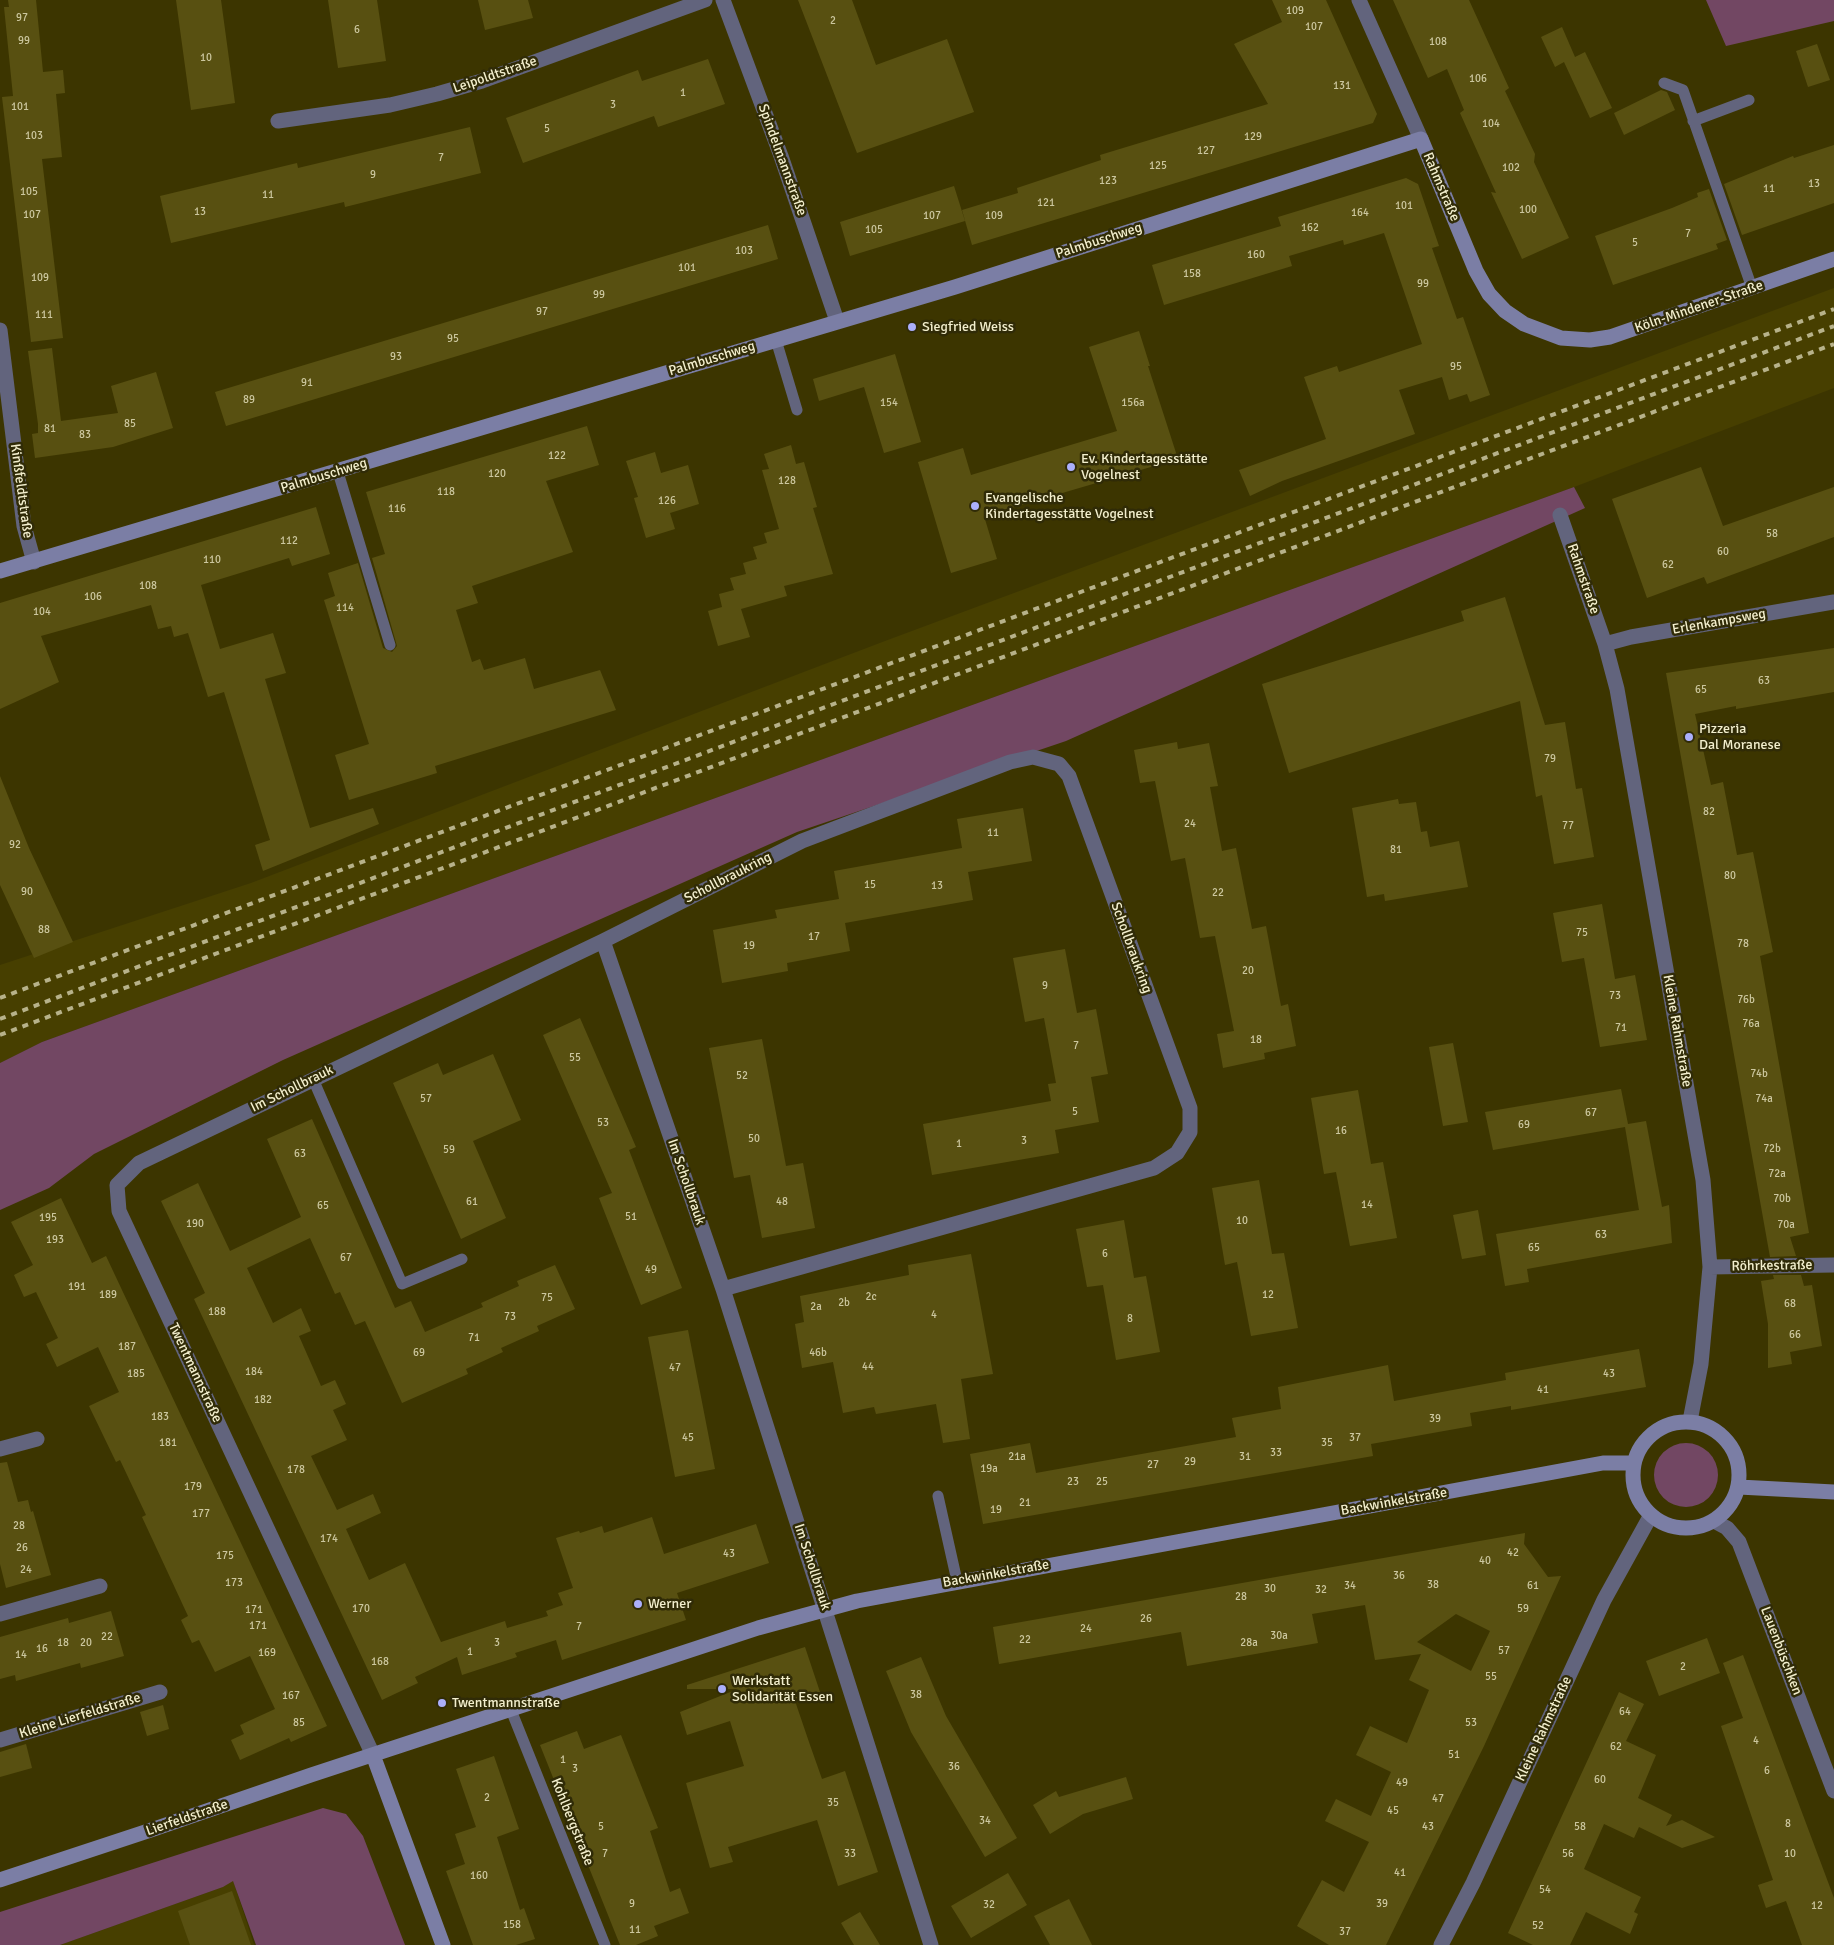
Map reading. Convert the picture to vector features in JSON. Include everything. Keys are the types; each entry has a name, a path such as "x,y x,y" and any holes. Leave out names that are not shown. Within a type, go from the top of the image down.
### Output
{"street":[{"name":"Leipoldtstraße","path":"278,121 390,105 437,94 482,80 705,0"},
{"name":"Spindelmannstraße","path":"723,0 781,156 837,321"},
{"name":"Rahmstraße","path":"1359,0 1421,139 1476,271 1490,294 1506,311 1524,324 1561,338"},
{"name":"Palmbuschweg","path":"0,570 34,562 338,472 955,287 1421,139"},
{"name":"Köln-Mindener-Straße","path":"1561,338 1590,340 1610,337 1834,259"},
{"name":"Kinßfeldtstraße","path":"0,330 24,526 34,562"},
{"name":"Rahmstraße","path":"1560,515 1605,644"},
{"name":"Erlenkampsweg","path":"1605,644 1631,637 1834,602"},
{"name":"Kleine Rahmstraße","path":"1605,644 1617,689 1703,1180 1710,1267 1701,1364 1690,1421"},
{"name":"Schollbraukring","path":"604,941 802,841 1010,762 1033,757 1060,764 1069,776 1190,1108 1190,1132 1186,1139 1177,1153 1154,1168 723,1289"},
{"name":"Im Schollbrauk","path":"117,1185 139,1163 604,941 723,1289 931,1945"},
{"name":"Twentmannstraße","path":"117,1185 120,1211 374,1755 444,1945"},
{"name":"Röhrkestraße","path":"1710,1267 1834,1265"},
{"path":"1690,1421 1710,1427 1727,1440 1733,1448 1740,1467 1739,1487 1727,1510 1714,1521 1700,1527 1681,1528 1668,1525 1651,1515 1642,1506 1636,1493 1633,1479 1634,1463 1639,1449 1652,1434 1673,1423 1690,1421"},
{"path":"0,1449 37,1439"},
{"name":"Backwinkelstraße","path":"374,1755 758,1628 826,1610 957,1581 1603,1463 1634,1463"},
{"path":"1739,1487 1834,1492"},
{"name":"Kleine Rahmstraße","path":"1441,1945 1473,1883 1604,1600 1651,1515"},
{"name":"Lauenbüschken","path":"1714,1521 1727,1528 1740,1542 1834,1791"},
{"path":"0,1614 100,1586"},
{"name":"Kleine Lierfeldstraße","path":"0,1740 160,1692"},
{"name":"Lierfeldstraße","path":"1,1877 374,1755"}],"lane":[{"path":"1664,83 1682,90 1752,288"},
{"path":"1693,121 1749,100"},
{"path":"776,340 797,410"},
{"path":"338,472 390,645"},
{"path":"313,1079 402,1284 462,1260"},
{"path":"938,1496 957,1581"},
{"name":"Kohlbergstraße","path":"511,1710 605,1945"}],"shaded area":[{"path":"1706,0 1834,0 1834,21 1726,46"},
{"path":"1834,288 1834,388 1574,487 42,1042 0,1063 0,965 251,883 885,641"},
{"path":"1574,487 1585,508 1066,741 797,832 283,1060 94,1154 49,1188 0,1210 0,1063 42,1042"},
{"path":"1680,1443 1692,1443 1709,1452 1716,1463 1718,1475 1716,1487 1709,1498 1692,1507 1680,1507 1668,1502 1659,1493 1654,1481 1654,1469 1659,1457 1668,1448"},
{"path":"323,1808 346,1814 363,1836 405,1945 256,1945 233,1881 223,1887 60,1945 0,1945 0,1912"},
{"path":"233,1880 254,1945 60,1945 223,1887"}],"building":[{"path":"8,0 36,0 43,72 63,70 65,93 56,94 62,157 42,159 63,338 31,342 2,97 13,96 4,7 9,7"},
{"path":"176,0 221,0 235,103 191,110"},
{"path":"328,0 377,0 386,61 338,68"},
{"path":"478,0 528,0 533,18 485,30"},
{"path":"798,0 852,0 876,65 947,39 974,112 857,153"},
{"path":"1272,0 1326,0 1377,114 1373,123 972,245 962,210 1018,193 1017,188 1101,160 1100,155 1268,104 1234,44 1282,22"},
{"path":"1393,0 1469,0 1509,88 1505,91 1535,154 1534,162 1569,238 1522,259 1491,192 1496,193 1460,113 1464,110 1447,69 1428,78"},
{"path":"1562,27 1575,57 1585,52 1612,108 1590,118 1564,62 1555,67 1541,37"},
{"path":"1817,44 1830,80 1808,87 1796,51"},
{"path":"708,59 725,104 658,127 654,116 523,163 506,118 638,70 642,81"},
{"path":"1661,90 1667,92 1675,110 1624,135 1614,113"},
{"path":"470,127 481,173 345,207 344,202 171,243 160,196 297,163 298,168"},
{"path":"1834,145 1834,203 1742,235 1724,184 1793,156 1794,158"},
{"path":"1406,178 1418,184 1439,246 1432,248 1457,319 1463,317 1490,395 1470,402 1467,394 1449,400 1442,377 1399,390 1415,434 1282,481 1250,496 1239,470 1326,439 1304,377 1337,366 1339,372 1422,344 1384,233 1344,245 1343,240 1289,256 1292,266 1164,305 1152,265 1281,226 1278,217"},
{"path":"954,186 965,221 850,256 840,222"},
{"path":"1709,189 1727,240 1716,244 1718,249 1613,285 1595,236 1672,208 1698,197 1697,193"},
{"path":"768,225 778,259 226,426 215,392"},
{"path":"1139,331 1150,366 1148,366 1178,459 984,516 997,559 951,573 918,462 963,448 971,475 1117,431 1089,347"},
{"path":"52,348 61,421 118,413 111,386 156,372 173,428 113,447 35,458 32,434 38,433 38,424 28,351"},
{"path":"895,354 921,442 884,453 864,387 819,401 813,379"},
{"path":"587,426 599,465 546,481 573,552 472,586 478,603 456,610 472,662 480,659 484,670 525,658 534,689 600,670 616,710 435,766 437,773 349,800 335,755 369,744 324,600 335,596 328,573 358,563 383,648 392,652 397,646 372,558 385,554 366,492"},
{"path":"791,445 796,464 804,462 817,507 813,508 833,574 784,586 787,596 741,609 750,637 718,646 708,611 722,607 719,594 734,590 730,578 746,574 743,563 757,559 753,547 767,543 764,533 779,529 762,470 769,469 764,454"},
{"path":"655,452 661,473 688,465 699,504 670,513 675,529 646,538 634,498 638,497 626,461"},
{"path":"1701,467 1723,526 1834,487 1834,537 1707,584 1704,577 1647,598 1612,499"},
{"path":"316,507 330,554 292,566 289,558 201,585 220,649 273,633 286,673 265,679 310,828 373,808 379,824 263,871 255,845 270,840 224,692 208,697 188,633 174,637 171,626 158,629 151,605 41,636 59,682 0,709 0,603"},
{"path":"1505,597 1545,725 1565,722 1576,789 1582,788 1594,857 1554,864 1542,795 1536,797 1520,701 1289,773 1262,684 1464,621 1461,611"},
{"path":"1834,648 1834,692 1695,714 1711,785 1723,782 1737,855 1753,852 1773,952 1760,956 1809,1233 1790,1237 1796,1256 1770,1257 1666,673"},
{"path":"1177,742 1178,749 1209,743 1218,786 1210,787 1222,851 1236,848 1252,929 1266,926 1281,1006 1288,1004 1296,1046 1264,1053 1265,1059 1223,1068 1217,1034 1234,1031 1215,936 1200,938 1185,858 1171,861 1155,781 1140,783 1134,750"},
{"path":"0,776 29,848 73,942 34,958 0,885"},
{"path":"1398,799 1399,804 1416,802 1421,832 1427,831 1430,847 1459,841 1468,887 1385,901 1384,894 1367,897 1352,808"},
{"path":"1023,808 1032,861 968,872 973,900 845,923 850,951 787,963 788,971 722,983 713,930 777,918 775,910 839,899 834,871 962,848 957,819"},
{"path":"1602,904 1615,979 1635,975 1647,1040 1600,1047 1584,958 1562,962 1553,913"},
{"path":"1065,949 1077,1013 1096,1009 1108,1074 1091,1077 1099,1122 1055,1130 1059,1153 932,1175 923,1124 1051,1101 1048,1084 1056,1083 1044,1018 1025,1022 1013,958"},
{"path":"580,1018 636,1147 629,1150 682,1288 641,1305 599,1198 612,1193 543,1035"},
{"path":"762,1039 786,1166 803,1163 815,1228 762,1238 750,1175 734,1178 709,1048"},
{"path":"1453,1043 1468,1122 1443,1126 1429,1047"},
{"path":"493,1054 521,1120 473,1141 506,1218 461,1239 393,1083 438,1063 443,1075"},
{"path":"1621,1089 1628,1124 1646,1121 1662,1207 1669,1205 1672,1243 1527,1269 1529,1282 1505,1286 1496,1234 1639,1210 1625,1127 1493,1150 1485,1112"},
{"path":"1358,1090 1371,1164 1383,1162 1397,1238 1350,1246 1336,1172 1324,1174 1311,1098"},
{"path":"312,1119 395,1308 411,1301 425,1332 483,1307 481,1303 519,1286 517,1281 555,1265 575,1309 537,1326 539,1331 501,1348 503,1352 466,1369 468,1374 402,1403 365,1321 355,1325 340,1292 335,1294 310,1238 247,1268 273,1323 301,1308 311,1331 299,1336 321,1386 335,1380 346,1404 333,1410 347,1440 311,1456 337,1510 373,1494 381,1513 346,1529 369,1580 405,1563 441,1642 505,1621 507,1628 548,1616 546,1611 563,1605 558,1593 573,1588 556,1538 579,1531 580,1533 602,1526 604,1533 652,1517 664,1554 756,1524 769,1563 677,1593 686,1620 562,1660 556,1640 515,1653 517,1657 462,1675 457,1657 415,1677 418,1683 382,1700 194,1299 205,1293 161,1201 198,1183 230,1251 301,1217 267,1139"},
{"path":"1259,1180 1272,1254 1284,1253 1298,1328 1251,1336 1237,1262 1225,1265 1212,1188"},
{"path":"61,1198 92,1263 106,1256 327,1726 291,1742 289,1738 240,1760 231,1740 244,1734 240,1725 275,1709 250,1656 215,1672 199,1640 192,1643 181,1620 188,1616 142,1517 146,1515 120,1460 116,1462 89,1406 119,1392 98,1347 57,1367 46,1344 58,1338 36,1292 24,1297 14,1275 33,1265 11,1222"},
{"path":"1478,1210 1486,1255 1462,1259 1453,1215"},
{"path":"1124,1220 1134,1278 1146,1276 1160,1352 1116,1360 1103,1285 1087,1287 1076,1229"},
{"path":"971,1254 993,1374 961,1379 970,1439 943,1443 936,1404 876,1414 874,1407 843,1413 833,1362 802,1368 795,1324 804,1322 800,1296 909,1275 908,1265"},
{"path":"1773,1275 1801,1275 1804,1286 1812,1285 1822,1346 1790,1352 1792,1364 1768,1368 1768,1324 1761,1281 1774,1279"},
{"path":"688,1330 715,1469 675,1477 648,1337"},
{"path":"1639,1349 1646,1387 1511,1410 1511,1406 1470,1413 1472,1426 1371,1444 1373,1456 983,1524 970,1454 1030,1443 1036,1473 1236,1437 1232,1418 1281,1409 1278,1387 1388,1365 1394,1401 1506,1380 1505,1373"},
{"path":"7,1462 18,1502 28,1500 31,1512 33,1511 51,1575 6,1588 0,1564 0,1463"},
{"path":"1525,1533 1524,1544 1548,1577 1561,1576 1484,1746 1386,1945 1329,1945 1297,1926 1322,1880 1344,1892 1369,1842 1325,1821 1336,1799 1371,1816 1391,1772 1356,1755 1370,1726 1407,1743 1429,1690 1409,1680 1421,1654 1375,1660 1365,1605 1312,1614 1318,1643 1187,1666 1181,1632 999,1664 993,1627","holes":["1456,1614 1490,1631 1471,1671 1417,1642"]},
{"path":"111,1611 124,1656 81,1668 80,1663 16,1681 15,1675 0,1679 0,1637 68,1618 69,1623"},
{"path":"1707,1638 1720,1673 1659,1696 1646,1661"},
{"path":"805,1647 820,1692 795,1701 822,1779 845,1771 878,1872 838,1886 817,1820 728,1847 733,1862 710,1868 686,1783 744,1766 730,1721 687,1735 680,1712 738,1689 687,1689 687,1685"},
{"path":"1743,1655 1834,1898 1834,1945 1802,1945 1786,1901 1766,1908 1758,1885 1773,1880 1721,1726 1743,1718 1723,1663"},
{"path":"921,1657 946,1716 1017,1838 985,1857 911,1732 886,1671"},
{"path":"1619,1692 1644,1704 1626,1741 1656,1755 1638,1798 1672,1815 1666,1826 1682,1820 1715,1837 1682,1848 1639,1827 1634,1838 1604,1824 1584,1869 1641,1897 1634,1912 1638,1914 1630,1934 1586,1912 1570,1945 1533,1945 1508,1933"},
{"path":"163,1705 169,1729 147,1736 140,1712"},
{"path":"577,1731 584,1749 621,1735 658,1828 650,1831 670,1892 680,1888 689,1913 654,1926 658,1936 636,1945 620,1945 540,1745"},
{"path":"26,1744 32,1768 0,1777 0,1752"},
{"path":"494,1756 519,1829 497,1837 520,1910 524,1908 535,1939 516,1945 473,1945 446,1871 465,1864 455,1834 476,1827 456,1769"},
{"path":"1126,1777 1133,1799 1083,1814 1050,1834 1033,1805 1056,1791 1059,1797"},
{"path":"1008,1873 1027,1905 971,1938 951,1906"},
{"path":"232,1891 251,1945 190,1945 178,1911"},
{"path":"1069,1899 1092,1945 1050,1945 1034,1916"},
{"path":"860,1912 880,1945 854,1945 841,1923"}],"railway":[{"path":"0,998 1834,309"},
{"path":"0,1019 1834,326"},
{"path":"0,1035 1834,344"}],"place":[{"name":"Siegfried Weiss","path":"912,327"},
{"name":"Ev. Kindertagesstätte Vogelnest","path":"1071,467"},
{"name":"Evangelische Kindertagesstätte Vogelnest","path":"975,506"},
{"name":"Pizzeria Dal Moranese","path":"1689,737"},
{"name":"Werner","path":"638,1604"},
{"name":"Werkstatt Solidarität Essen","path":"722,1689"},
{"name":"Twentmannstraße","path":"442,1703"}]}
